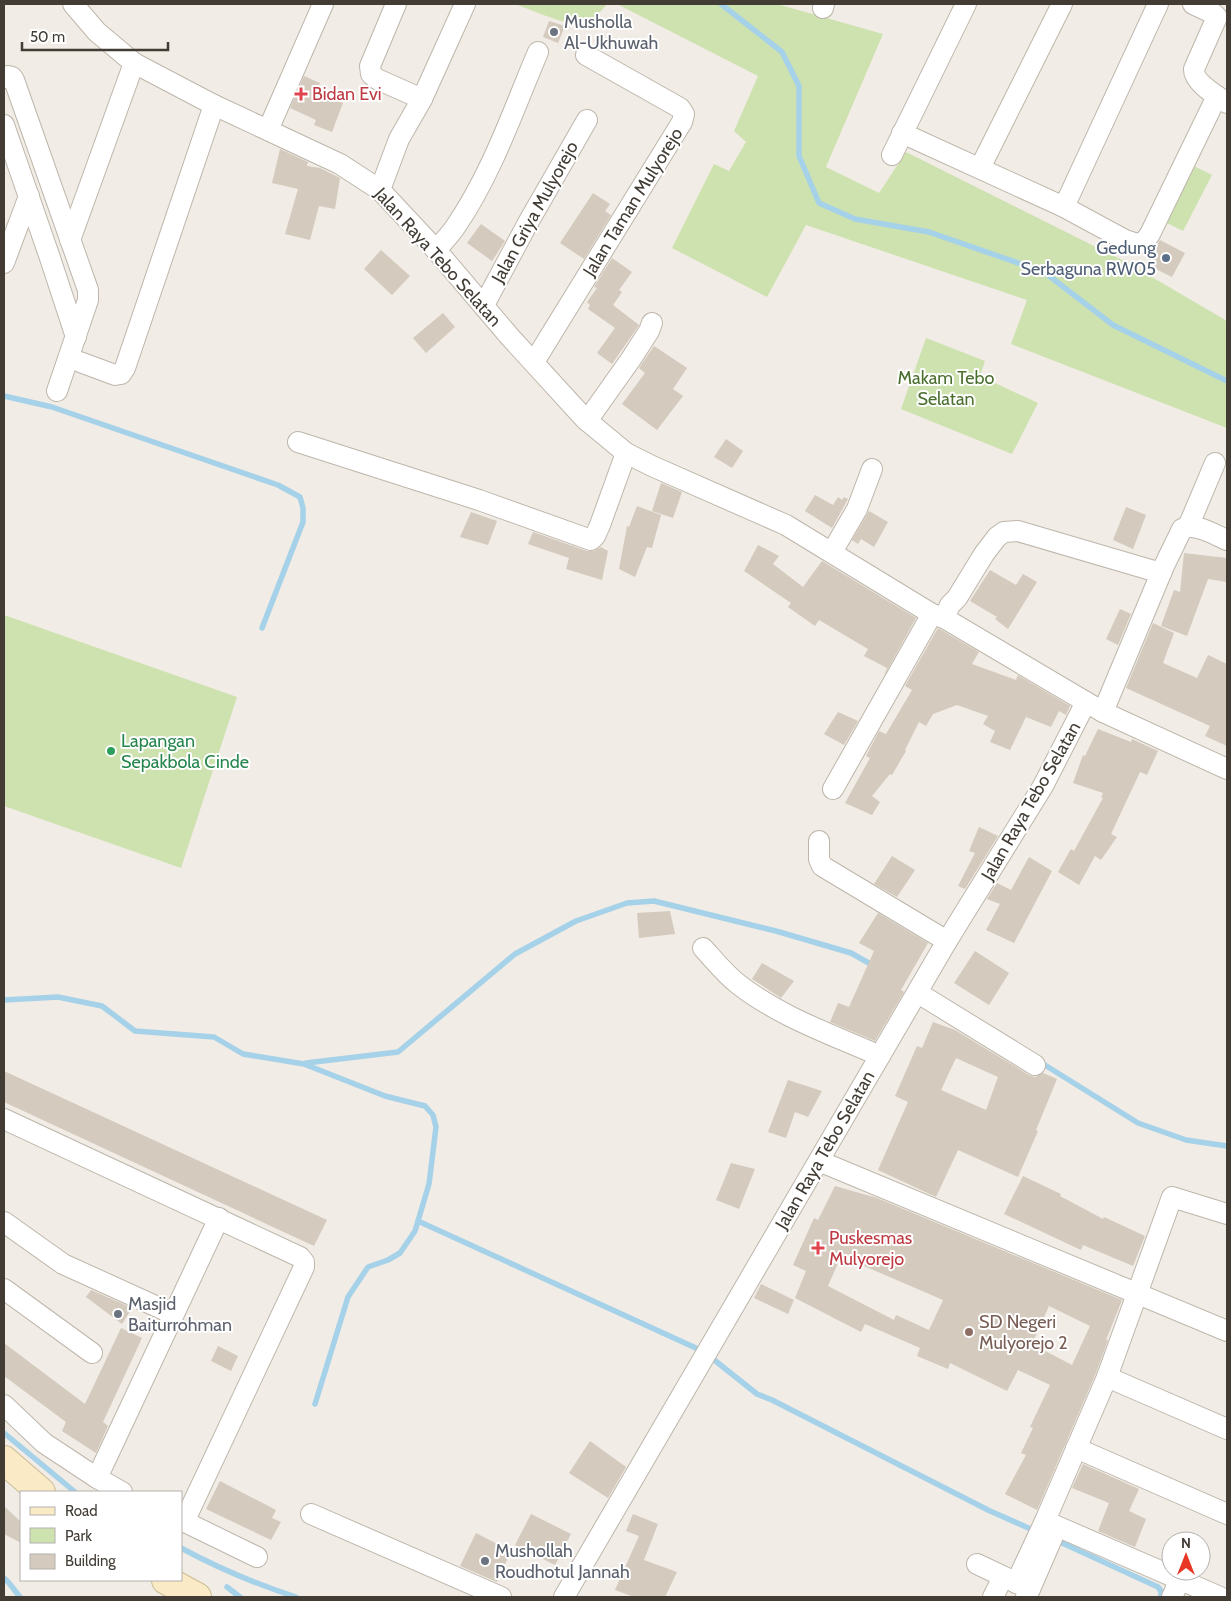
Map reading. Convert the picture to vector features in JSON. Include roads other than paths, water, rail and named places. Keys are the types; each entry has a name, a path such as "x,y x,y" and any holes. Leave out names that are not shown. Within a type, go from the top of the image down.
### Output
{"main road":[{"path":"4,1460 40,1491"},
{"path":"168,1581 197,1597"}],"street":[{"name":"Jalan Raya Tebo Selatan","path":"73,4 97,32 134,63 214,105 340,164 380,190 436,250 510,337 587,421 626,453 786,525 1095,707 1226,767"},
{"path":"268,130 323,4"},
{"path":"396,4 370,66 371,74 377,79 422,98"},
{"path":"380,190 403,132 422,98 465,4"},
{"path":"892,155 966,4"},
{"path":"980,168 1062,4"},
{"path":"1064,207 1158,4"},
{"path":"902,134 1064,207 1133,244 1142,244 1150,234 1222,100 1200,82 1194,74 1194,69 1216,17 1214,14 1193,4"},
{"path":"436,250 455,227 480,183 498,147 538,52"},
{"name":"Jalan Taman Mulyorejo","path":"534,362 682,122 684,114 680,108 586,55"},
{"path":"50,258 71,244 134,63"},
{"path":"4,78 12,76 14,80 88,290 88,300 57,391"},
{"path":"80,362 115,376 121,374 125,368 214,105"},
{"name":"Jalan Griya Mulyorejo","path":"484,305 529,221 587,120"},
{"path":"4,125 76,337"},
{"path":"22,176 44,166"},
{"path":"4,263 29,196"},
{"path":"587,421 631,359 652,323"},
{"path":"298,442 479,500 591,540 600,525 626,453"},
{"path":"1188,527 1215,463"},
{"path":"832,552 857,509 872,469"},
{"path":"1095,707 1182,529 1188,527 1205,530 1227,540"},
{"path":"833,789 938,616 957,598 996,537 1010,530 1018,531 1161,573"},
{"name":"Jalan Raya Tebo Selatan","path":"564,1597 947,941 1043,786 1095,707"},
{"path":"819,841 819,859 822,866 947,941"},
{"path":"703,948 737,984 755,996 781,1011 880,1056"},
{"path":"918,993 1035,1065"},
{"path":"4,1119 219,1218 300,1257 304,1262 304,1267 182,1521 257,1557"},
{"path":"818,1161 1227,1331"},
{"path":"993,1597 1019,1586 1051,1524 1076,1448 1106,1377 1172,1197 1227,1214"},
{"path":"97,1478 219,1218"},
{"path":"4,1222 63,1264 174,1314"},
{"path":"4,1289 92,1353"},
{"path":"1106,1377 1227,1429"},
{"path":"4,1405 44,1443 120,1491"},
{"path":"1076,1448 1227,1514"},
{"path":"310,1514 501,1597"},
{"path":"1051,1524 1161,1571"},
{"path":"977,1564 1019,1586"},
{"path":"1172,1597 1179,1581"},
{"path":"1184,1581 1220,1597"}],"waterway":[{"path":"721,4 782,52 799,86 799,156 819,203 855,219 929,232 1044,272 1113,325 1227,381"},
{"path":"4,396 52,407 278,485 300,497 303,508 303,522 262,628"},
{"path":"306,1063 398,1052 515,954 576,921 627,903 654,901 776,931 851,953 874,966"},
{"path":"4,1000 58,997 102,1006 135,1031 214,1037 243,1054 304,1064 385,1096 425,1106 433,1115 436,1127 429,1184 415,1231 400,1253 388,1260 368,1267 348,1297 315,1404"},
{"path":"1040,1062 1138,1123 1186,1140 1227,1146"},
{"path":"418,1221 698,1349"},
{"path":"713,1359 757,1394 990,1511 1033,1530"},
{"path":"4,1433 74,1491"},
{"path":"1060,1542 1158,1587 1161,1591 1161,1597"},
{"path":"182,1548 237,1575 296,1597"},
{"path":"4,1578 20,1597"},
{"path":"227,1587 240,1597"}],"place":[{"name":"Musholla Al-Ukhuwah","path":"554,32"},
{"name":"Bidan Evi","path":"301,94"},
{"name":"Gedung Serbaguna RW05","path":"1166,258"},
{"name":"Lapangan Sepakbola Cinde","path":"111,751"},
{"name":"Puskesmas Mulyorejo","path":"818,1248"},
{"name":"Masjid Baiturrohman","path":"118,1314"},
{"name":"SD Negeri Mulyorejo 2","path":"969,1332"},
{"name":"Mushollah Roudhotul Jannah","path":"485,1561"}],"park label":[{"name":"Makam Tebo Selatan","path":"946,388"}]}
